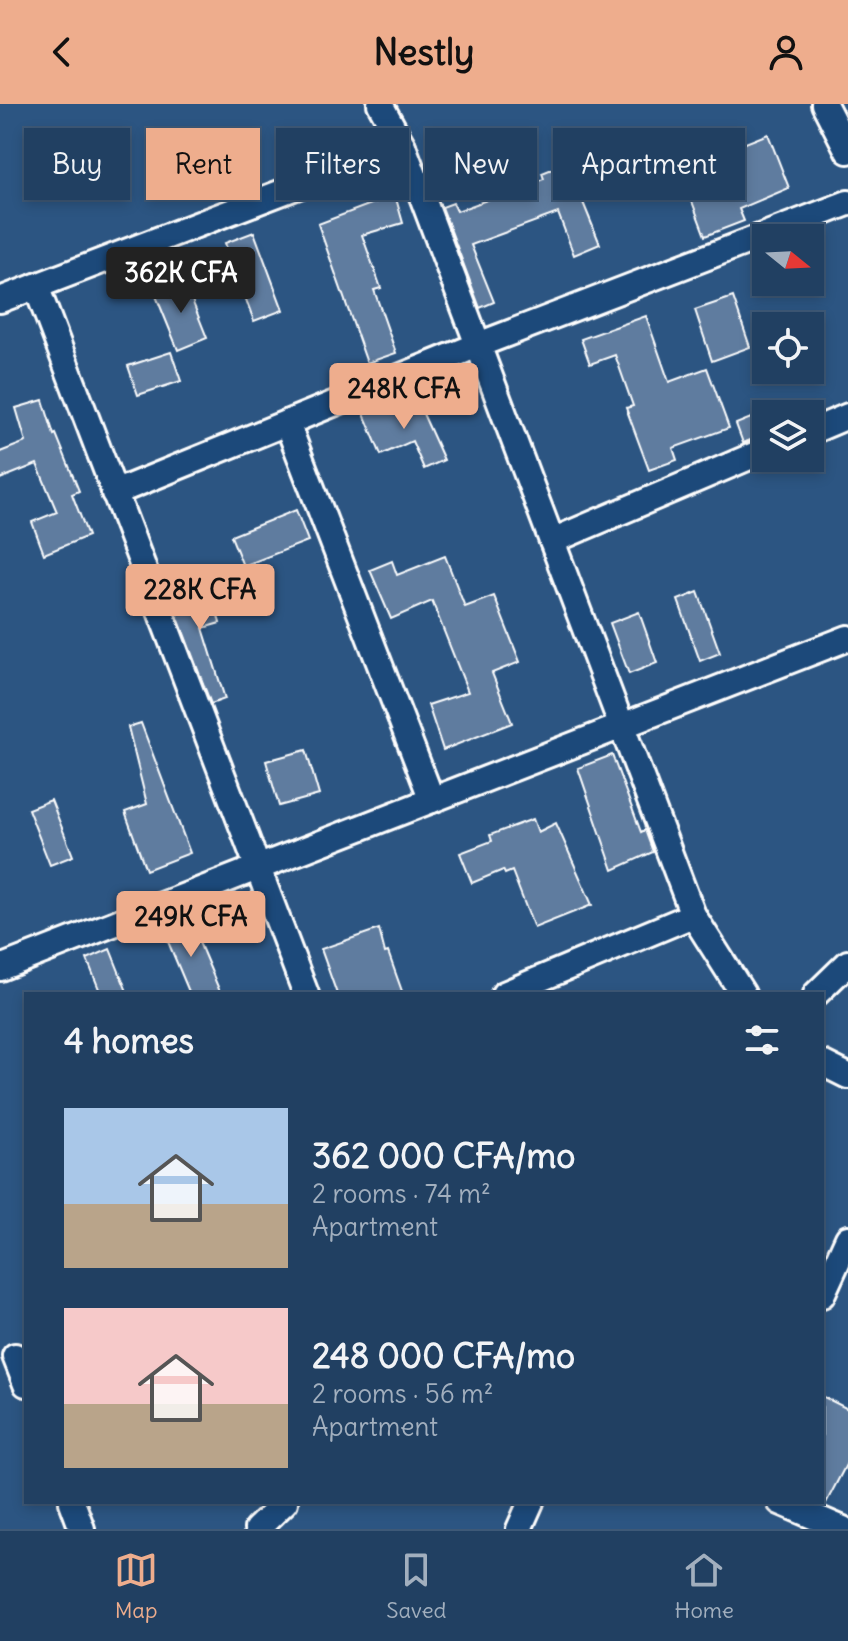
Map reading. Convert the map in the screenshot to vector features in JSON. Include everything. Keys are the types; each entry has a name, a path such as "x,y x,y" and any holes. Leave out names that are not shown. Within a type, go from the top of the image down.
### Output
{"street":[{"path":"380,104 393,128"},
{"path":"824,104 848,151"},
{"path":"409,162 693,915 742,992"},
{"path":"0,300 276,194"},
{"path":"114,493 478,345 848,203"},
{"path":"36,286 305,992"},
{"path":"824,426 848,416"},
{"path":"287,423 432,800"},
{"path":"552,541 752,456"},
{"path":"0,968 848,638"},
{"path":"509,992 693,915"},
{"path":"818,992 848,963"},
{"path":"824,1064 848,1076"},
{"path":"824,1291 848,1238"},
{"path":"14,1357 24,1380"},
{"path":"73,1504 82,1529"},
{"path":"257,1529 283,1504"},
{"path":"519,1529 530,1504"},
{"path":"785,1504 843,1529"}],"building":[{"path":"768,134 789,188 739,209 744,221 705,236 692,200 745,200 745,143"},
{"path":"553,169 553,200 582,200 600,244 574,255 558,213 471,245 494,302 480,308 442,207 453,203 457,211 487,200 537,200 537,182 544,179 542,173"},
{"path":"382,200 396,200 403,223 362,235 381,288 374,290 396,353 367,363 318,224"},
{"path":"254,232 283,310 254,321 225,243"},
{"path":"184,280 207,338 178,350 154,291"},
{"path":"733,297 750,347 712,361 695,310"},
{"path":"646,316 669,382 707,368 729,428 673,448 677,460 649,470 626,408 633,406 615,355 590,364 581,339"},
{"path":"171,352 181,381 138,395 128,366"},
{"path":"415,396 444,460 424,469 412,441 381,455 364,414"},
{"path":"43,400 54,435 79,491 72,494 88,536 44,554 32,522 57,512 37,464 0,479 0,452 26,442 16,408"},
{"path":"752,418 752,439 743,443 736,424"},
{"path":"296,510 308,541 243,566 231,536"},
{"path":"445,556 465,607 494,596 520,662 492,673 512,723 443,750 428,705 468,692 432,601 391,619 370,570 392,561 397,575"},
{"path":"209,582 220,623 203,628 225,699 211,704 169,594"},
{"path":"698,592 720,653 700,661 678,600"},
{"path":"639,612 657,663 629,674 610,623"},
{"path":"141,723 190,853 146,870 125,812 147,804 128,727"},
{"path":"306,750 319,795 279,806 266,761"},
{"path":"612,755 641,832 645,830 653,852 613,870 578,768"},
{"path":"51,800 73,856 50,865 28,809"},
{"path":"533,819 538,832 556,823 592,905 534,928 512,871 505,874 503,870 472,883 460,853 492,841 490,835"},
{"path":"190,921 220,992 189,992 161,925"},
{"path":"379,929 385,953 388,952 402,992 336,992 321,949"},
{"path":"110,949 127,992 100,992 87,959"},
{"path":"824,1397 848,1409 848,1461 825,1505 822,1504"}]}
